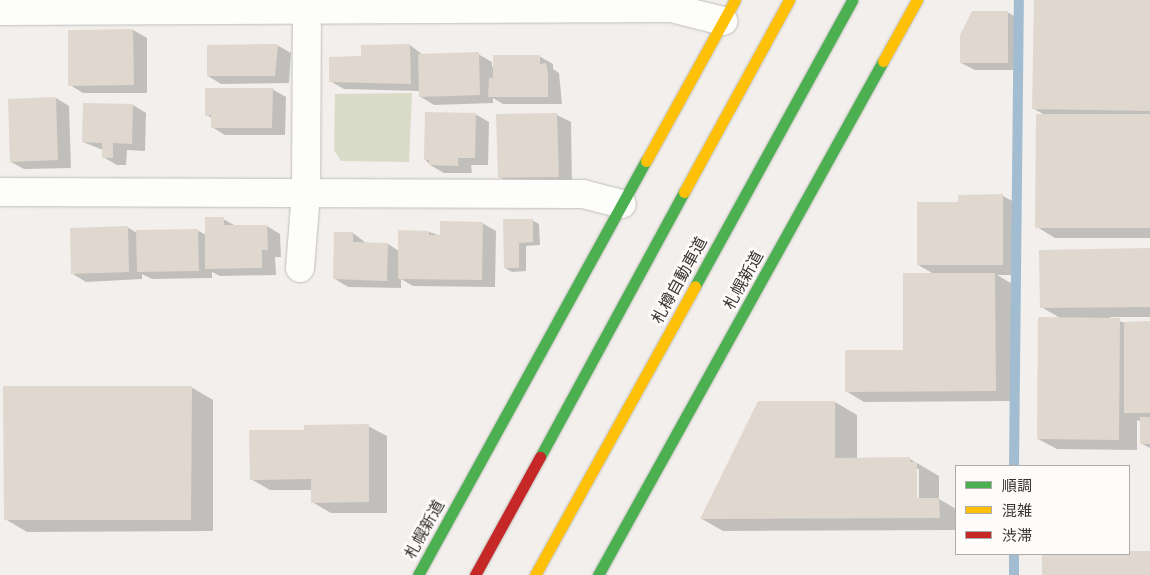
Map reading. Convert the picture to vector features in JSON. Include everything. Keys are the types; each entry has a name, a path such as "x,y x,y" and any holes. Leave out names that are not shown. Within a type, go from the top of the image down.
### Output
{"highway":[{"path":"475,575 790,0"},
{"name":"札樽自動車道","path":"536,575 852,0"},
{"name":"札幌新道","path":"598,575 917,0"},
{"name":"札幌新道","path":"418,575 729,11"}],"street":[{"path":"0,11 307,5 671,8 729,11"},
{"path":"300,268 306,193 307,5"},
{"path":"0,192 583,194 622,204"}],"green space":[{"path":"412,93 409,162 341,161 334,150 335,94"}],"building":[{"path":"1034,0 1150,0 1150,111 1032,109"},
{"path":"972,11 1008,11 1008,63 960,63 960,35"},
{"path":"133,29 134,85 68,86 68,30"},
{"path":"278,44 275,76 207,76 207,45"},
{"path":"410,44 411,84 329,82 329,57 361,56 361,45"},
{"path":"479,52 480,95 419,97 418,54"},
{"path":"493,55 540,55 540,64 546,63 548,97 488,97 489,78 493,78"},
{"path":"205,88 273,88 272,128 211,128 211,115 205,116"},
{"path":"56,97 58,160 10,162 8,99"},
{"path":"83,103 133,104 132,144 113,143 113,158 102,158 102,143 82,142"},
{"path":"425,112 476,113 475,158 458,158 458,166 429,165 429,160 424,160"},
{"path":"557,113 559,177 498,178 496,114"},
{"path":"1036,114 1150,114 1150,228 1035,228"},
{"path":"1003,194 1003,265 917,265 917,202 958,202 958,195"},
{"path":"205,217 224,217 224,225 267,225 268,250 262,250 262,268 205,269"},
{"path":"503,219 533,219 533,242 519,243 519,268 504,268"},
{"path":"440,221 483,222 482,280 398,279 398,230 429,231 429,235 440,235"},
{"path":"128,226 129,272 71,274 70,228"},
{"path":"198,229 199,271 137,272 136,230"},
{"path":"334,232 353,232 353,242 388,243 387,281 333,279"},
{"path":"1150,248 1150,307 1040,308 1039,250"},
{"path":"903,273 995,273 996,391 845,392 845,350 903,350"},
{"path":"1038,317 1120,318 1119,440 1037,439"},
{"path":"1150,321 1150,413 1124,413 1124,322"},
{"path":"3,386 192,386 191,520 4,520"},
{"path":"758,401 835,401 835,458 910,457 910,462 917,462 917,498 939,498 940,518 700,519"},
{"path":"1140,417 1150,417 1150,444 1140,444"},
{"path":"369,424 369,502 311,503 311,479 250,480 249,430 304,430 304,425"},
{"path":"1130,551 1150,551 1150,575 1042,575 1042,555 1130,555"}],"waterway":[{"path":"1014,465 1019,0"},
{"path":"1014,555 1014,575"}],"traffic: fast":[{"path":"695,286 852,0"},
{"path":"598,575 883,61"},
{"path":"418,575 646,161"},
{"path":"540,457 684,192"}],"traffic: slow":[{"path":"646,161 735,0"},
{"path":"684,192 789,0"},
{"path":"883,61 917,0"},
{"path":"535,575 695,286"}],"traffic: jam":[{"path":"475,575 540,457"}]}
